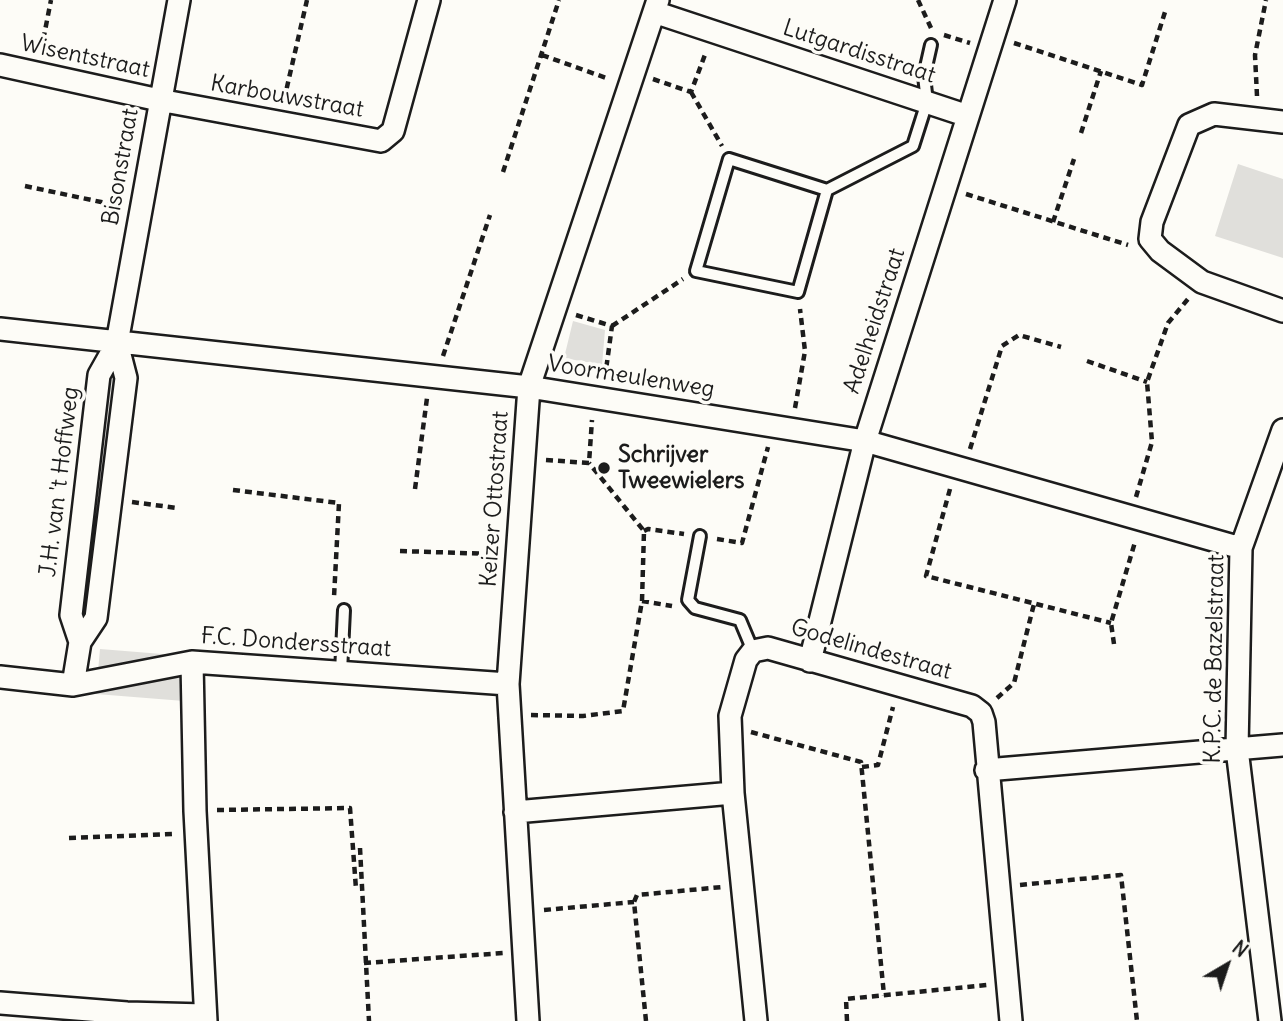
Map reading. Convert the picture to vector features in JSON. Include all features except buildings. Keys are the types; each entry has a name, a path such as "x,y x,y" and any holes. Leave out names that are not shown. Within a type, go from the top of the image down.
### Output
{"street":[{"name":"Bisonstraat","path":"117,343 179,0"},
{"name":"Karbouwstraat","path":"159,100 381,141 393,131 429,0"},
{"name":"Adelheidstraat","path":"810,662 864,442 1005,0"},
{"name":"Lutgardisstraat","path":"656,6 713,32 968,116"},
{"name":"Keizer Ottostraat","path":"528,1021 508,684 529,387 656,6"},
{"name":"Wisentstraat","path":"0,65 159,100"},
{"path":"1283,122 1214,114 1189,125 1152,222 1150,239 1160,251 1202,282 1283,311"},
{"name":"Voormeulenweg","path":"0,330 529,387 864,442 1241,548"},
{"name":"J.H. van 't Hoffweg","path":"73,685 80,642 96,618 126,378 117,343"},
{"name":"J.H. van 't Hoffweg","path":"80,642 71,615 99,375 117,343"},
{"name":"K.P.C. de Bazelstraat","path":"1270,1021 1237,749 1241,548 1283,430"},
{"name":"Godelindestraat","path":"753,650 768,648 972,706 981,713"},
{"path":"753,650 746,660 730,716 730,727 733,793 756,1021"},
{"path":"0,1003 206,1018 195,811 192,662"},
{"name":"F.C. Dondersstraat","path":"0,677 73,685 192,662 508,684"},
{"path":"981,713 1012,1021"},
{"path":"986,770 1283,745"},
{"path":"515,812 733,793"}],"lane":[{"path":"827,190 798,292 696,271 729,159 827,190 913,146 927,102 924,76 930,45"},
{"path":"700,537 688,600 695,608 740,620 753,650"},
{"path":"339,608 341,672"}],"path":[{"path":"36,73 51,0"},
{"path":"279,122 307,0"},
{"path":"503,172 559,0"},
{"path":"918,0 934,32 991,43 1101,71 1142,85 1165,12"},
{"path":"1259,118 1255,55 1266,0"},
{"path":"691,92 713,32"},
{"path":"542,55 632,80 691,92 729,159"},
{"path":"1081,132 1101,71"},
{"path":"1053,222 1074,159"},
{"path":"25,186 140,210"},
{"path":"946,187 1125,246 1150,239"},
{"path":"415,489 433,376 489,215"},
{"path":"510,714 583,716 623,711 642,601 644,531 589,463 598,398 612,326 696,271"},
{"path":"1114,644 1111,623 1152,442 1147,382 1168,323 1202,282"},
{"path":"644,531 648,529 742,543 783,428 805,351 798,292"},
{"path":"555,308 612,326"},
{"path":"1061,347 1020,335 1002,346 926,576 1111,623"},
{"path":"1087,361 1147,382"},
{"path":"524,459 589,463"},
{"path":"233,490 339,503 339,608"},
{"path":"111,500 177,508"},
{"path":"400,551 517,554"},
{"path":"642,601 674,607 688,600"},
{"path":"981,713 1014,683 1034,604"},
{"path":"862,767 878,765 899,686"},
{"path":"730,727 861,762 884,995"},
{"path":"195,811 350,808 356,889"},
{"path":"69,838 196,833"},
{"path":"360,848 369,1021"},
{"path":"998,887 1121,876 1137,1021"},
{"path":"646,1021 634,902 637,895 742,886"},
{"path":"522,911 634,902"},
{"path":"364,963 524,951"},
{"path":"847,1021 846,999 1007,982"}],"shaded area":[{"path":"1238,164 1283,179 1283,258 1215,236"},
{"path":"573,321 605,330 602,365 564,358"},
{"path":"112,372 118,377 89,618 78,620 105,376"},
{"path":"100,649 187,656 184,701 96,694"}],"place":[{"name":"Schrijver Tweewielers","path":"604,468"}]}
